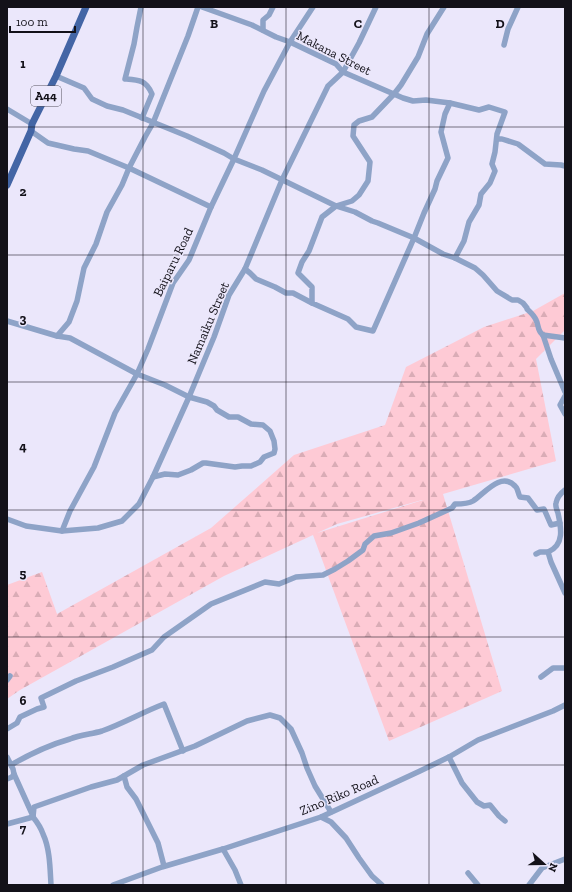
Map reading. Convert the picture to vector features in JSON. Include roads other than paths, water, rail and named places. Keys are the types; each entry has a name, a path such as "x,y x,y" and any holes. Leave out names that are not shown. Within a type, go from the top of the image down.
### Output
{"main road":[{"name":"A44","path":"7,185 86,7"}],"street":[{"path":"141,7 125,79 143,82 152,94 142,118"},
{"path":"57,336 69,322 77,301 84,268 96,244 107,212 153,123 198,7"},
{"name":"Makana Street","path":"202,7 252,25 290,42 336,64 343,72 403,98 450,103 479,110 489,107 505,112 497,134 497,139"},
{"path":"263,30 263,20 269,15 273,7"},
{"name":"Baiparu Road","path":"62,531 70,511 94,467 115,413 137,374 173,283 189,260 211,207 264,91 290,42 313,7"},
{"name":"Namaiku Street","path":"7,519 26,526 62,531 98,528 122,521 139,504 154,477 214,337 229,295 244,269 282,180 328,86 343,72 376,7"},
{"path":"312,303 312,287 298,273 302,262 310,251 322,217 336,206 352,201 359,195 368,181 370,162 354,136 354,125 359,121 372,117 401,85 418,57 428,34 444,7"},
{"path":"504,45 508,29 518,7"},
{"path":"56,76 84,88 92,99 107,106 123,110 187,136 336,206 355,212 414,238 443,254 475,268 497,291 512,300 518,300 523,303 533,315 540,333 543,335 565,392"},
{"path":"244,269 256,279 275,286 286,293 293,293 348,319 356,327 373,331 448,158 441,132 445,114 450,103"},
{"path":"7,109 32,127 48,143 88,151 129,168 211,207"},
{"path":"455,258 464,241 469,222 479,205 480,194 490,183 495,171 492,164 496,152 497,139 518,144 545,164 565,166"},
{"path":"7,321 57,336 70,338 137,374 165,385 189,397 210,404 229,417 238,418 251,424 263,425 270,431 274,441 274,453 264,457 260,462 251,466 234,467 203,463 178,475 165,474 154,477"},
{"path":"543,335 565,338"},
{"path":"565,396 560,405 565,414"},
{"path":"7,728 17,723 20,717 44,707 41,698 76,681 152,650 164,637 211,604 265,582 279,584 296,577 323,575 348,561 362,550 365,544 374,536 391,533 419,523 452,508 455,504 472,502 491,486 500,482 508,481 516,486 520,497 528,498 537,510 544,509 551,525 560,522"},
{"path":"536,554 553,550 558,543 561,531 556,504 561,492 565,490"},
{"path":"548,552 565,593"},
{"path":"541,677 553,668 565,668"},
{"path":"11,765 46,747 71,738 101,731 164,704 183,751"},
{"name":"Zino Riko Road","path":"113,885 164,866 223,849 321,817 449,757 478,740 565,705"},
{"path":"33,817 34,807 91,787 117,780 143,765 183,751 218,736 247,721 270,715 280,718 291,729 315,786 331,812"},
{"path":"7,757 33,817 44,834 50,862 51,885"},
{"path":"449,757 462,783 477,802 484,806 490,805 504,821"},
{"path":"7,779 12,777 14,774"},
{"path":"124,776 127,787 136,799 158,843 164,866"},
{"path":"7,824 33,817"},
{"path":"321,817 331,822 346,838 372,876 382,885"},
{"path":"223,849 235,870 241,885"},
{"path":"529,885 542,868 565,860"},
{"path":"468,874 478,885"}]}
